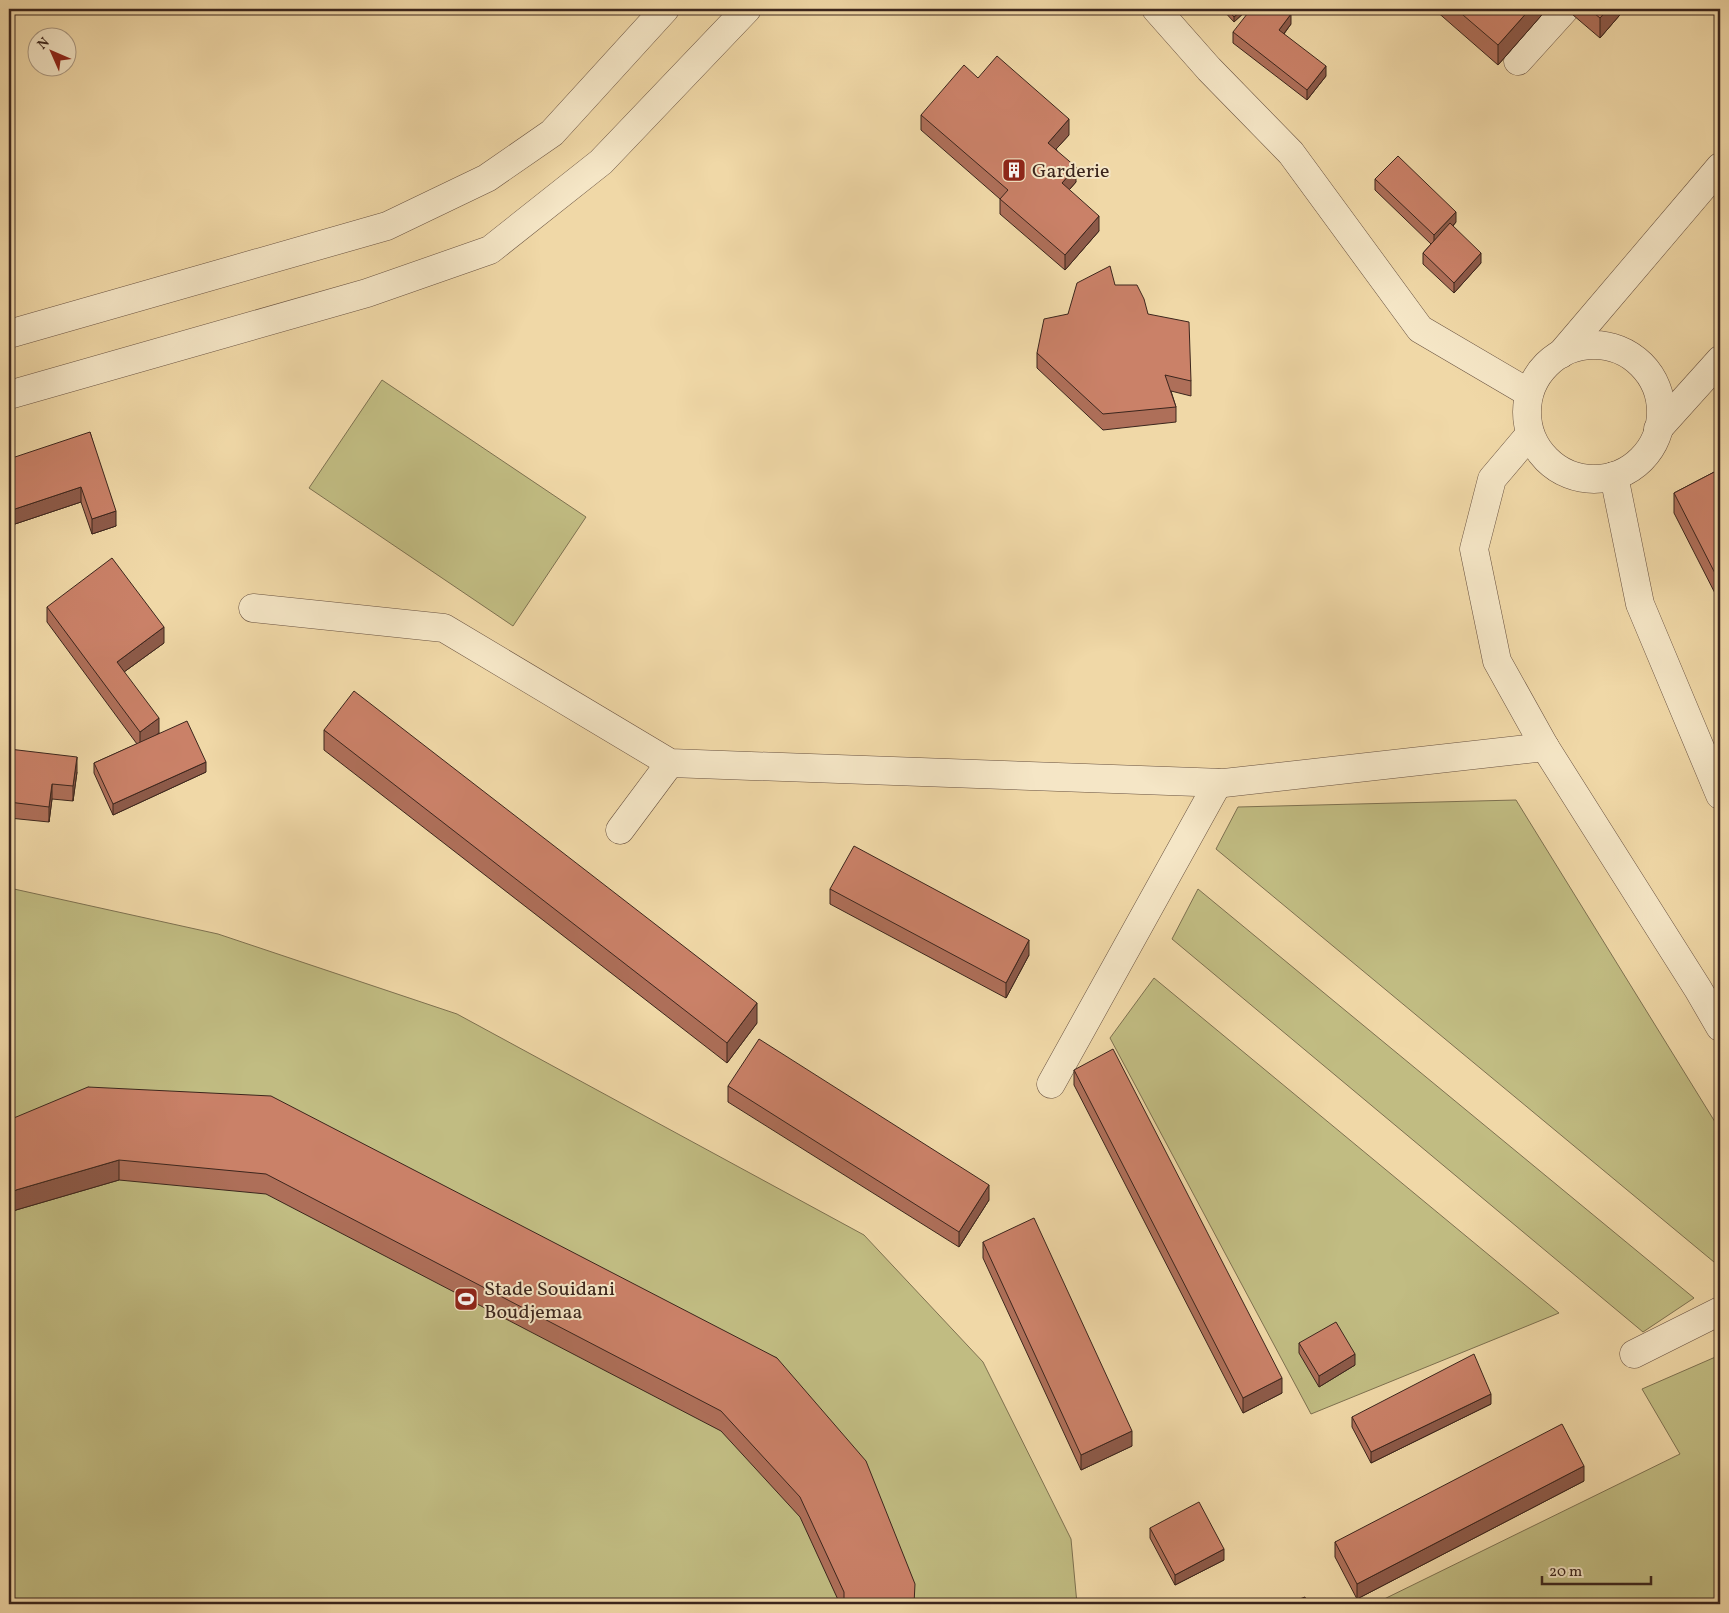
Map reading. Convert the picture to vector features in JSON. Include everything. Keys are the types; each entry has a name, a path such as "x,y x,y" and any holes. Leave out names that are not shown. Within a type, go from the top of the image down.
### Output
{"street":[{"path":"9,334 387,226 487,178 552,133 665,9"},
{"path":"9,395 367,293 490,250 601,162 747,9"},
{"path":"1156,9 1209,69 1291,153 1420,329 1529,393"},
{"path":"1518,61 1565,9"},
{"path":"1561,354 1720,167"},
{"path":"1592,345 1612,348 1631,356 1646,370 1656,389 1661,409 1658,429 1649,450 1634,466 1614,476 1594,480 1573,476 1554,467 1540,452 1530,434 1527,413 1529,393 1538,374 1552,358 1561,354 1571,349 1592,345"},
{"path":"1658,429 1720,360"},
{"path":"1530,434 1492,479 1474,549 1497,661 1545,747 1720,1027"},
{"path":"1614,476 1640,604 1720,795"},
{"path":"253,608 444,628 670,763 1218,783 1545,747"},
{"path":"620,830 670,763"},
{"path":"1052,1084 1218,783"},
{"path":"1634,1354 1720,1311"}],"shaded area":[{"path":"382,380 586,517 513,626 309,488"},
{"path":"1516,800 1720,1130 1720,1267 1216,849 1238,807"},
{"name":"Stade Souidani Boudjemaa","path":"14,889 218,934 457,1014 864,1235 983,1362 1071,1539 1077,1604 9,1604 9,892"},
{"path":"1198,889 1694,1298 1643,1332 1172,939"},
{"path":"1154,978 1559,1313 1311,1414 1110,1038"},
{"path":"1720,1355 1720,1604 1374,1604 1680,1454 1642,1389"}],"building":[{"path":"1227,9 1243,9 1234,17"},
{"path":"1251,9 1285,9 1291,14 1279,30 1326,66 1307,90 1233,32"},
{"path":"1456,9 1530,9 1498,45"},
{"path":"1589,9 1608,9 1600,18"},
{"name":"Garderie","path":"997,56 1069,119 1048,143 1076,167 1062,183 1099,216 1065,255 1000,199 1008,190 921,115 964,65 978,78"},
{"path":"1398,156 1456,212 1434,235 1375,179"},
{"path":"1450,223 1481,253 1454,283 1423,253"},
{"path":"1110,266 1115,285 1137,285 1144,299 1148,314 1189,322 1191,381 1165,375 1176,407 1103,414 1037,353 1044,319 1068,314 1077,283"},
{"path":"90,432 116,511 92,519 81,487 9,511 9,459"},
{"path":"1720,469 1720,583 1674,493"},
{"path":"112,558 164,627 117,662 159,718 140,732 47,607"},
{"path":"354,691 757,1003 727,1043 324,730"},
{"path":"187,721 206,762 113,804 94,763"},
{"path":"9,749 77,757 73,786 52,784 49,807 9,802"},
{"path":"854,846 1029,940 1006,983 830,889"},
{"path":"759,1039 989,1185 959,1232 728,1086"},
{"path":"1113,1049 1282,1378 1243,1398 1074,1070"},
{"path":"88,1087 271,1096 777,1358 866,1461 915,1584 914,1604 844,1604 844,1592 800,1497 721,1411 266,1174 119,1160 16,1190 9,1196 9,1120"},
{"path":"1034,1218 1132,1431 1081,1455 983,1242"},
{"path":"1336,1322 1355,1354 1319,1376 1299,1343"},
{"path":"1474,1354 1491,1394 1371,1452 1352,1417"},
{"path":"1562,1424 1584,1466 1357,1584 1335,1542"},
{"path":"1199,1502 1224,1549 1175,1575 1150,1528"},
{"path":"1305,1597 1308,1604 1286,1604"}],"place":[{"name":"Garderie","path":"1014,170"},
{"name":"Stade Souidani Boudjemaa","path":"466,1299"}]}
